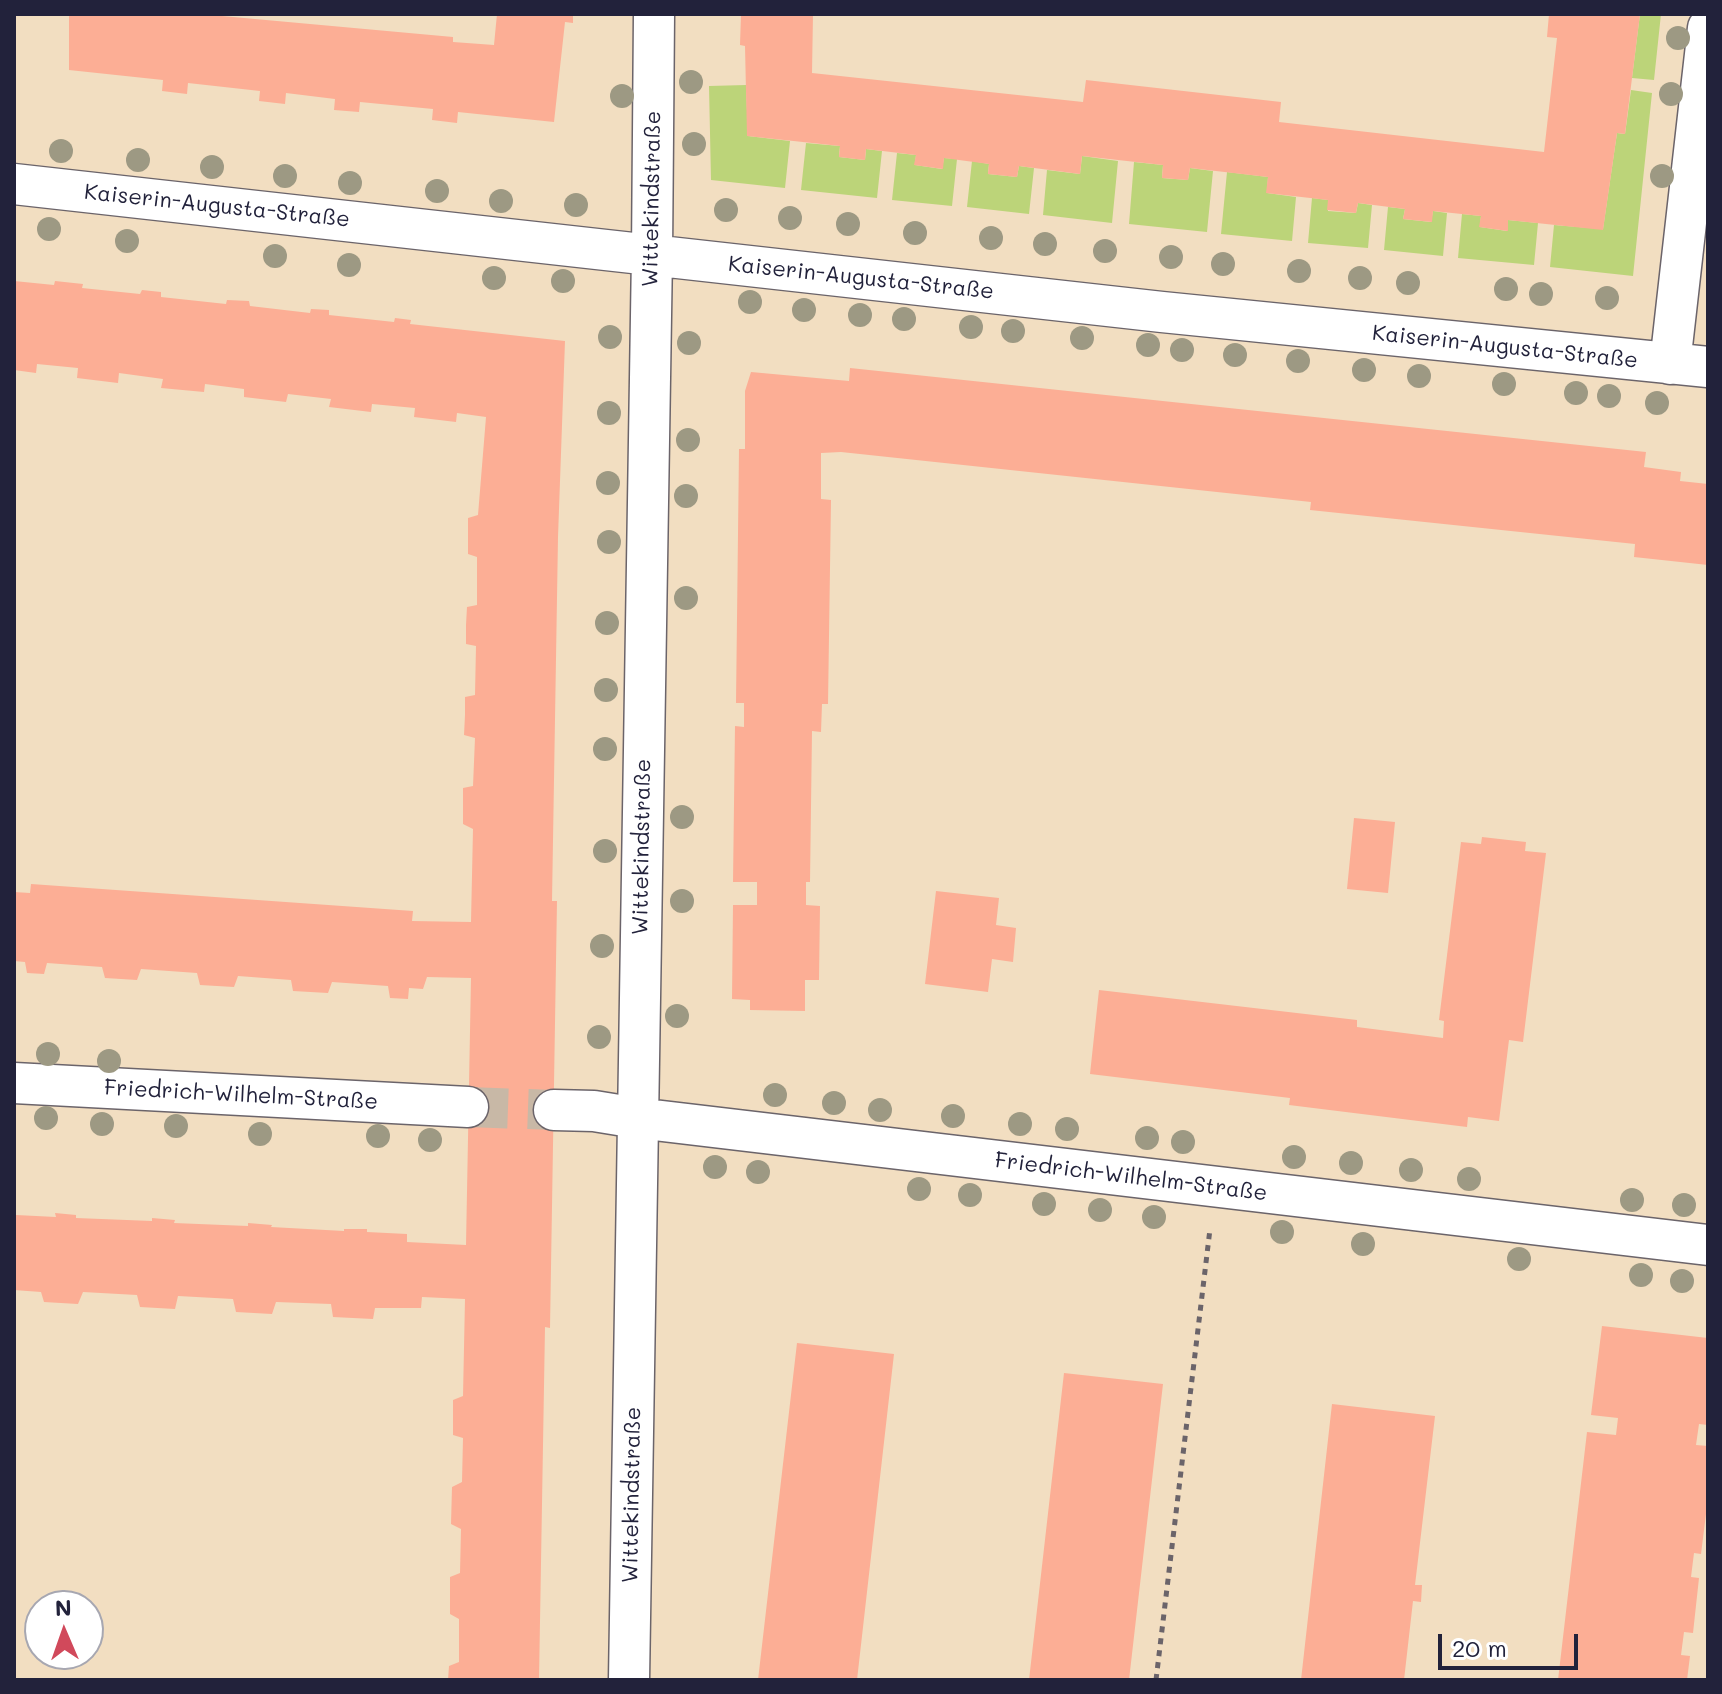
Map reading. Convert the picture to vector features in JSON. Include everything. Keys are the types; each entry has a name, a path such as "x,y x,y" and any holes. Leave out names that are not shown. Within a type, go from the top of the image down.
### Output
{"street":[{"name":"Wittekindstraße","path":"629,1680 654,14"},
{"path":"1689,366 1708,28"},
{"name":"Kaiserin-Augusta-Straße","path":"14,184 1162,312 1689,366"},
{"name":"Friedrich-Wilhelm-Straße","path":"14,1083 468,1107"},
{"name":"Friedrich-Wilhelm-Straße","path":"554,1110 594,1111 1708,1245"}],"path":[{"path":"1156,1680 1210,1228"}],"green space":[{"path":"1640,14 1661,14 1654,80 1632,78"},
{"path":"746,85 748,136 790,141 785,188 711,180 709,86"},
{"path":"1631,90 1652,93 1633,276 1550,267 1554,225 1603,229 1617,133 1625,134"},
{"path":"806,143 840,146 839,157 865,160 866,149 882,151 877,198 801,190"},
{"path":"897,153 916,155 915,165 942,169 944,158 957,159 952,206 892,200"},
{"path":"1082,156 1118,161 1112,223 1043,215 1047,170 1080,174"},
{"path":"972,161 989,164 988,174 1017,177 1019,166 1034,168 1029,214 967,207"},
{"path":"1134,162 1163,165 1162,178 1188,180 1190,168 1213,171 1207,232 1129,224"},
{"path":"1227,172 1268,177 1267,193 1296,197 1292,241 1221,234"},
{"path":"1312,198 1328,200 1328,211 1356,213 1358,203 1372,205 1368,248 1308,243"},
{"path":"1388,207 1405,209 1403,219 1431,222 1433,211 1447,213 1443,256 1384,250"},
{"path":"1462,214 1481,216 1480,227 1507,231 1508,220 1538,223 1534,265 1458,258"}],"building":[{"path":"69,14 200,14 453,37 453,42 494,45 497,14 573,14 573,23 565,22 554,122 458,112 457,123 432,120 433,109 360,102 359,112 334,110 335,99 286,93 285,104 259,101 260,91 188,83 187,94 162,91 163,80 69,70"},
{"path":"741,14 813,14 812,73 1083,102 1086,80 1281,102 1279,122 1544,152 1557,38 1547,37 1549,14 1640,14 1625,134 1617,133 1603,230 1508,220 1508,231 1479,227 1481,216 1433,211 1432,222 1403,219 1405,209 1358,203 1356,213 1327,210 1328,200 1266,193 1268,177 1190,168 1188,180 1162,178 1163,165 1082,156 1080,174 1019,166 1017,177 988,174 989,164 944,158 943,169 914,165 916,155 866,149 865,160 839,157 840,146 747,136 745,46 740,45"},
{"path":"14,281 54,285 55,281 83,284 82,288 140,294 142,290 161,292 161,297 226,304 227,300 249,301 250,306 310,313 311,309 329,310 329,315 394,322 395,318 411,320 410,324 565,341 558,537 552,901 557,901 550,1328 545,1327 539,1680 448,1680 449,1666 459,1662 459,1619 450,1614 450,1577 460,1573 461,1529 451,1524 452,1487 462,1482 463,1438 453,1435 453,1400 463,1396 465,1299 422,1297 421,1308 375,1308 373,1319 333,1317 331,1304 276,1302 272,1314 236,1312 233,1299 178,1296 175,1309 140,1307 137,1295 83,1292 78,1304 44,1302 41,1292 14,1290 16,1215 56,1217 55,1213 76,1215 76,1218 152,1221 152,1218 175,1220 174,1223 248,1226 248,1223 344,1231 367,1229 367,1232 407,1234 407,1242 466,1245 471,978 427,977 423,989 409,988 408,999 390,998 388,986 332,982 328,993 293,991 291,980 238,976 234,987 200,985 197,973 141,969 137,980 105,978 102,967 47,963 44,974 27,973 25,962 14,961 14,892 30,893 31,884 413,911 412,921 471,922 473,829 463,824 463,788 473,786 475,738 464,735 465,697 475,695 476,646 466,644 466,625 467,607 477,605 477,557 468,554 468,518 478,515 486,417 457,413 456,422 414,417 415,408 372,404 371,412 329,407 331,399 288,394 286,402 244,397 244,389 205,384 204,392 161,388 163,379 119,373 118,383 77,378 78,368 37,364 36,373 14,370"},
{"path":"850,368 1646,452 1644,467 1681,472 1680,481 1708,484 1708,565 1634,557 1635,544 1310,510 1311,502 841,452 821,453 821,499 831,500 828,704 822,704 821,732 812,731 810,882 806,882 806,905 820,906 819,980 805,980 805,1011 750,1010 750,1000 732,999 733,905 757,905 757,882 733,882 735,726 744,727 744,703 736,703 739,449 745,449 745,391 751,372 849,381"},
{"path":"1354,818 1395,822 1388,893 1347,889"},
{"path":"1482,837 1526,842 1525,851 1546,853 1523,1042 1509,1040 1499,1121 1468,1117 1467,1127 1289,1105 1290,1098 1090,1074 1099,990 1357,1020 1357,1027 1443,1038 1444,1021 1439,1020 1461,842 1481,844"},
{"path":"936,891 999,898 996,925 1016,928 1013,962 992,959 988,992 925,984"},
{"path":"1602,1326 1708,1338 1708,1425 1699,1424 1696,1445 1708,1446 1708,1498 1701,1554 1694,1553 1691,1577 1699,1578 1693,1633 1684,1632 1681,1655 1690,1656 1687,1680 1558,1680 1587,1432 1616,1435 1618,1418 1591,1415"},
{"path":"797,1343 894,1354 857,1680 758,1680"},
{"path":"1064,1373 1163,1384 1129,1680 1029,1680"},
{"path":"1332,1404 1435,1416 1415,1585 1422,1585 1421,1602 1413,1601 1404,1680 1301,1680"}],"tunnel":[{"path":"468,1107 554,1110"}]}
